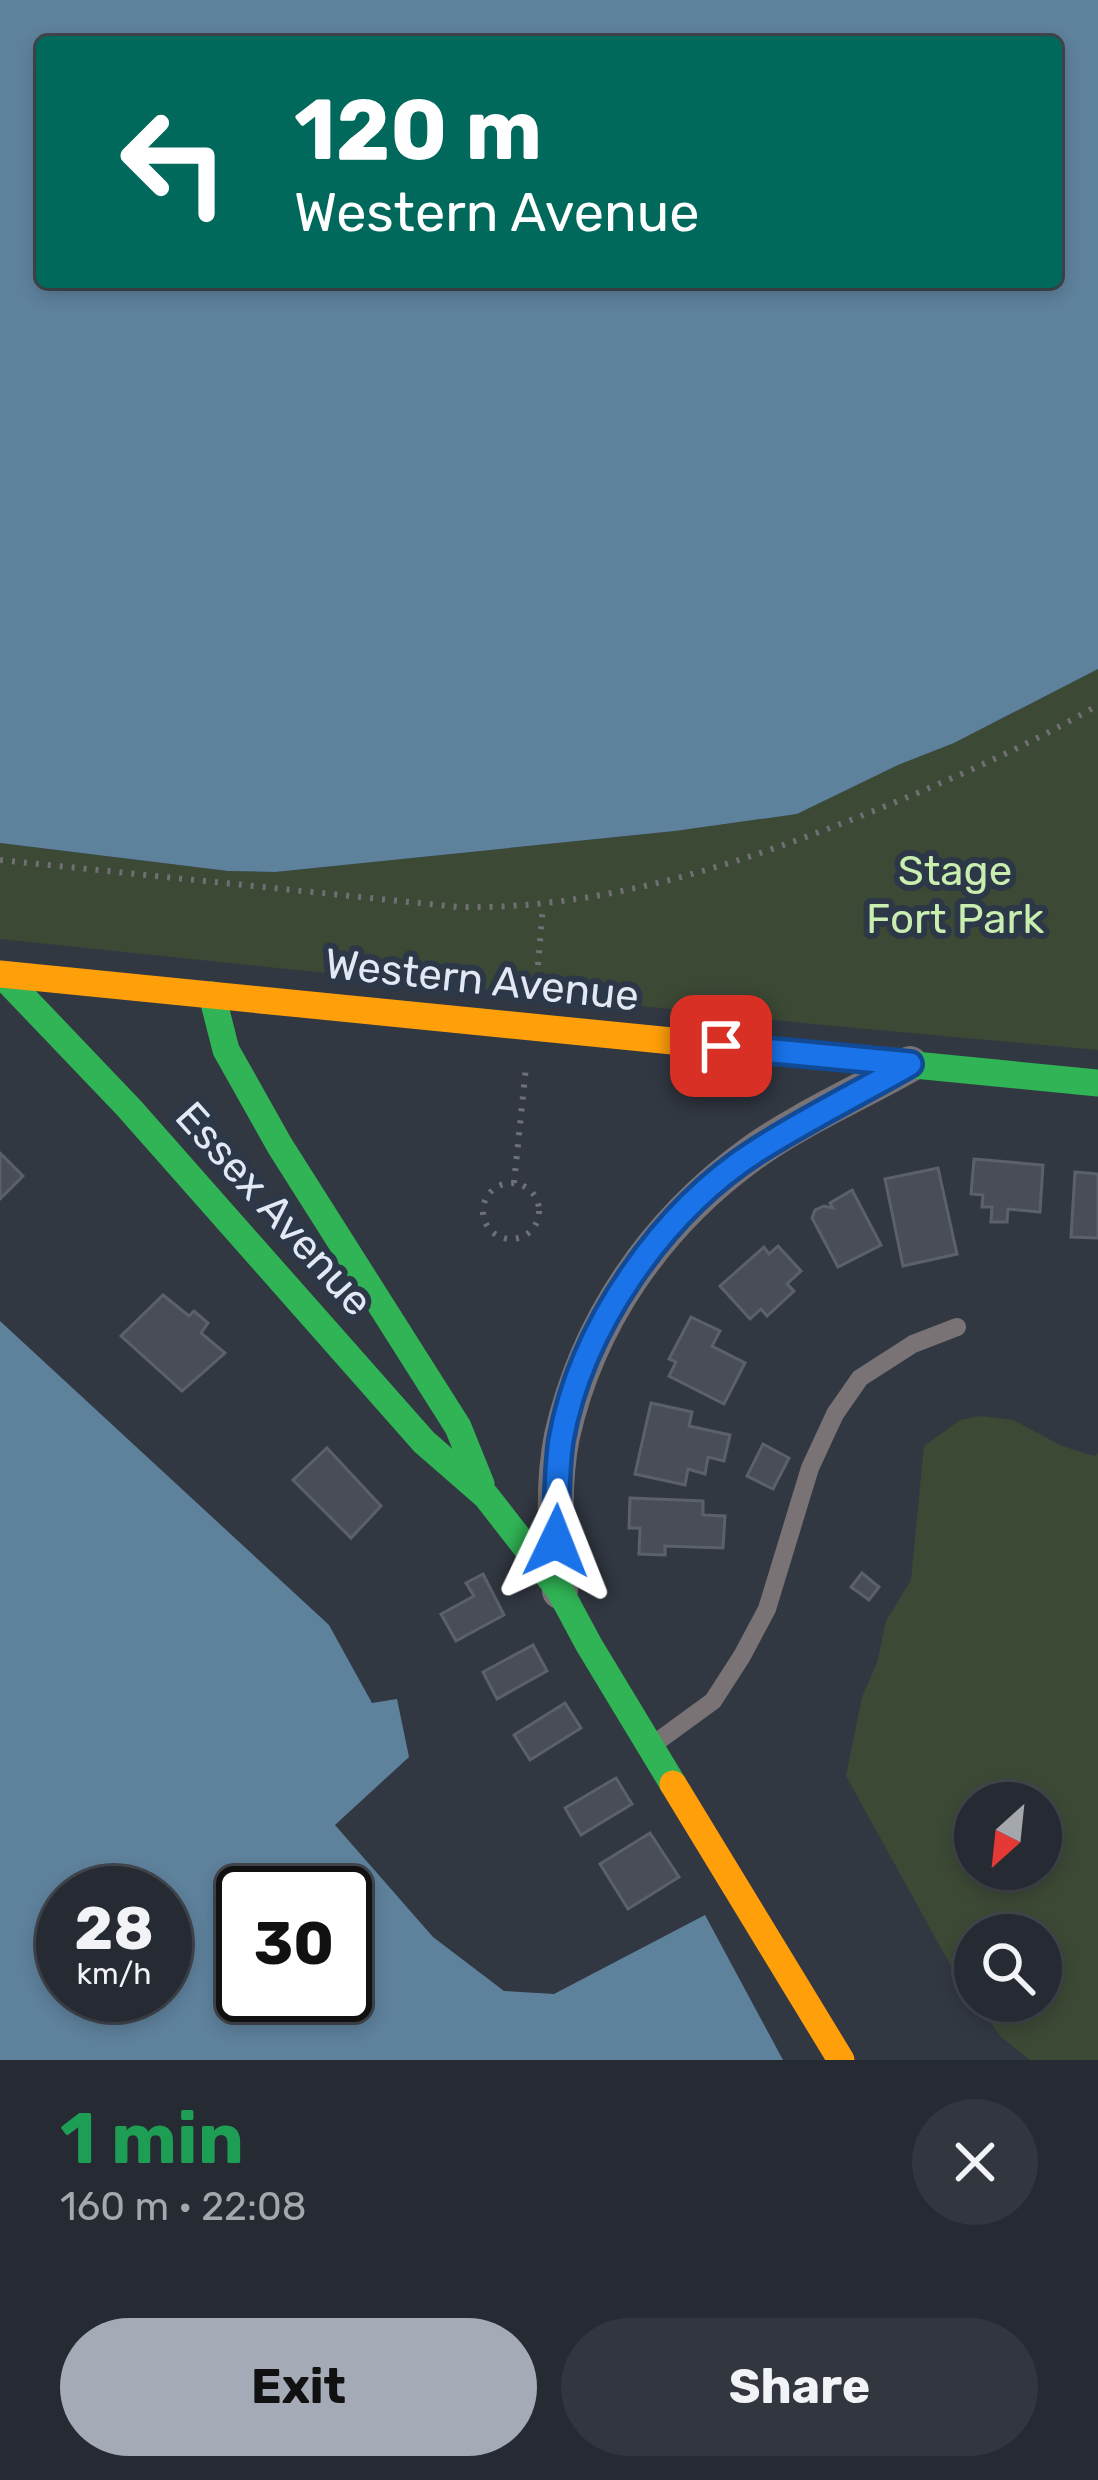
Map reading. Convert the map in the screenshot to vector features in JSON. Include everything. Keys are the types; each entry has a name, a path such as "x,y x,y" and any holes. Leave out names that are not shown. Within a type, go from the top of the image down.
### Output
{"street":[{"name":"Western Avenue","path":"1,975 1098,1084"},
{"name":"Essex Avenue","path":"1,975 129,1108 424,1442 486,1496 560,1591 841,2060"},
{"name":"Essex Avenue","path":"212,995 226,1050 280,1146 458,1426 486,1496"},
{"path":"560,1591 556,1541 561,1440 586,1359 621,1291 682,1212 754,1152 910,1064"}],"lane":[{"path":"651,1747 713,1701 742,1656 766,1609 810,1468 835,1414 860,1378 913,1344 957,1327"}],"path":[{"path":"0,860 389,902 508,908 543,904 657,883 782,846 937,786 1098,705"},
{"path":"536,981 543,904"},
{"path":"514,1183 526,1066"},
{"path":"514,1183 531,1191 539,1212 525,1235 502,1238 491,1231 482,1206 496,1186 514,1183"}],"green space":[{"name":"Stage Fort Park","path":"1098,669 1098,1050 0,939 0,843 228,871 275,872 797,814 954,743"},
{"path":"981,1416 1013,1420 1062,1446 1094,1456 1098,1453 1098,2060 1030,2060 990,2022 1062,2022 1062,1914 954,1914 954,1970 846,1776 862,1697 877,1663 886,1621 911,1580 924,1446 960,1420"}],"water":[{"path":"0,0 1098,0 1098,669 954,743 797,814 275,872 228,871 0,843"},
{"path":"0,1321 329,1625 372,1703 397,1699 409,1757 335,1825 371,1866 216,1866 216,2022 372,2022 372,1867 433,1937 504,1991 554,1994 705,1915 783,2060 0,2060"}],"building":[{"path":"0,1153 23,1176 0,1199"},
{"path":"974,1159 1043,1165 1040,1212 1008,1209 1007,1222 991,1222 992,1207 982,1207 983,1195 971,1194"},
{"path":"938,1168 957,1254 903,1266 885,1179"},
{"path":"1075,1172 1098,1174 1098,1238 1071,1237"},
{"path":"852,1190 881,1245 838,1267 812,1218 815,1210 833,1208 830,1203"},
{"path":"778,1246 801,1271 787,1284 794,1291 767,1316 761,1309 750,1319 720,1286 764,1247 769,1254"},
{"path":"163,1295 189,1316 194,1311 208,1323 201,1333 225,1353 182,1391 121,1336"},
{"path":"691,1317 720,1331 712,1346 745,1363 724,1404 669,1376 676,1362 669,1359"},
{"path":"651,1403 692,1412 689,1426 730,1435 724,1461 708,1457 705,1474 688,1469 685,1485 635,1474"},
{"path":"763,1444 789,1458 773,1489 747,1476"},
{"path":"327,1448 381,1506 351,1538 293,1480"},
{"path":"630,1498 703,1501 703,1515 725,1516 723,1548 665,1546 665,1555 639,1554 640,1528 629,1528"},
{"path":"862,1573 879,1587 869,1600 851,1587"},
{"path":"483,1574 504,1615 456,1641 441,1614 474,1596 466,1583"},
{"path":"533,1645 547,1671 497,1699 483,1672"},
{"path":"565,1703 581,1728 530,1760 514,1735"},
{"path":"616,1778 632,1804 581,1835 565,1808"},
{"path":"650,1833 679,1877 628,1909 600,1864"}],"traffic: fast":[{"path":"2,975 129,1108 424,1442 486,1496 560,1591 673,1784"},
{"path":"212,995 226,1050 280,1146 458,1427 481,1484"},
{"path":"853,1059 1098,1083"}],"traffic: slow":[{"path":"0,974 853,1059"},
{"path":"673,1784 841,2060"}],"route":[{"path":"556,1541 561,1440 573,1397 603,1323 639,1265 682,1212 754,1152 910,1064 721,1046"}]}
